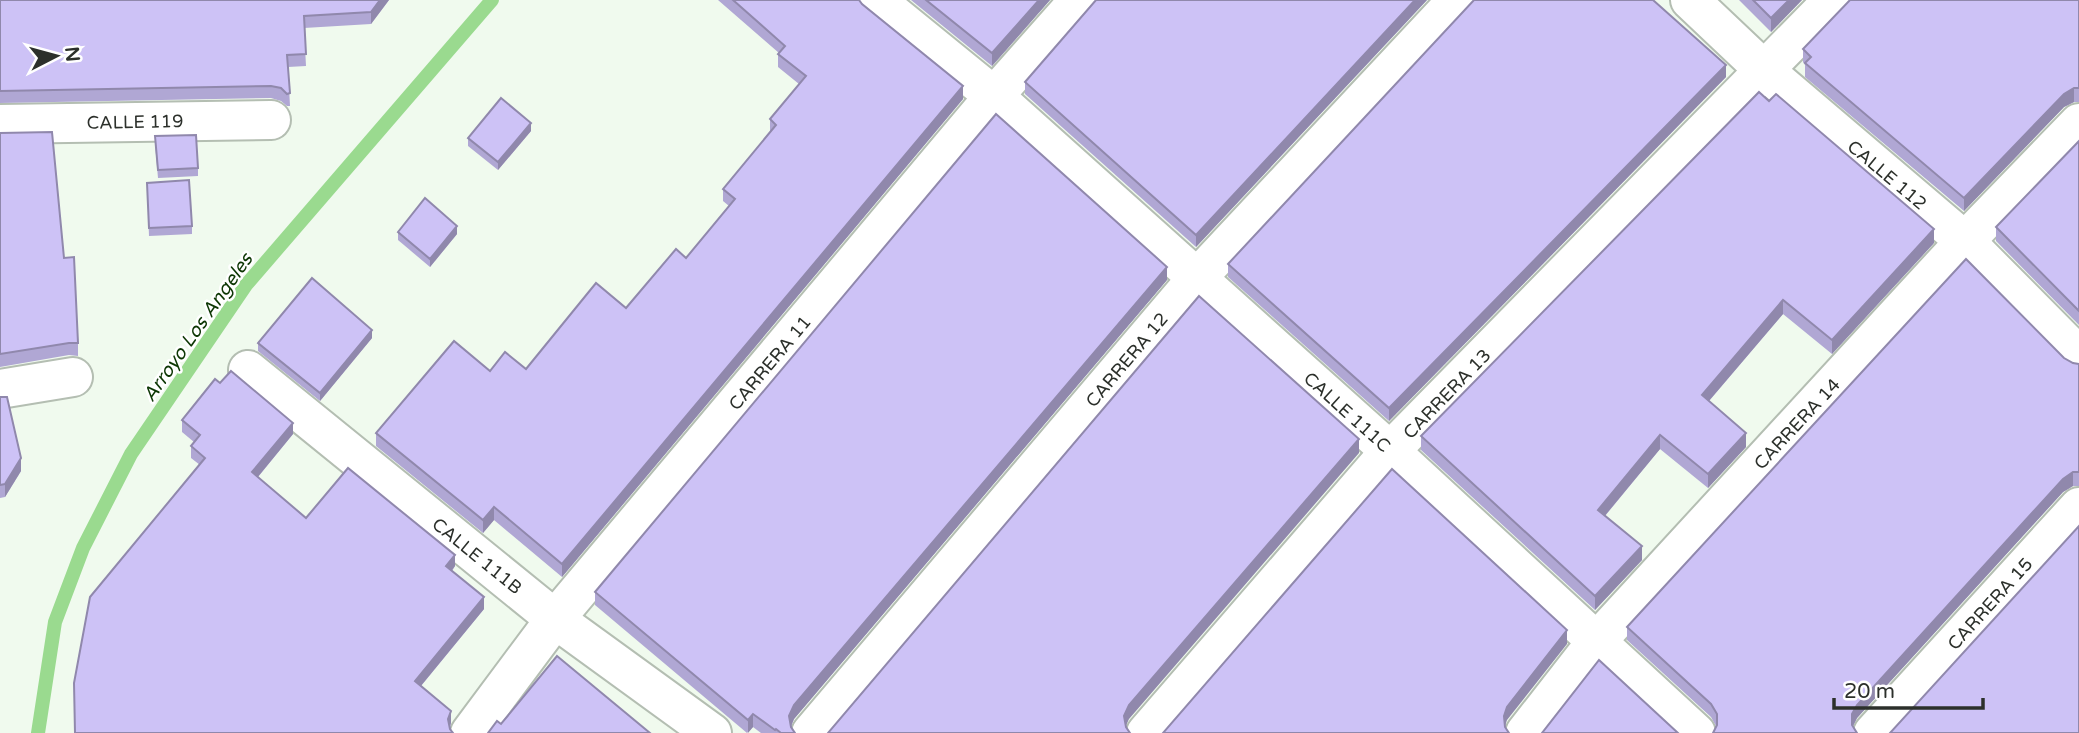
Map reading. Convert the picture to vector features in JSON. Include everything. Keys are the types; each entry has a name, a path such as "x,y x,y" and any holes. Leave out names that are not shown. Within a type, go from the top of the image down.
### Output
{"street":[{"name":"CALLE 111C","path":"876,0 994,96 1390,451 1696,733"},
{"name":"CARRERA 11","path":"470,733 555,619 994,96 1079,0"},
{"name":"CARRERA 12","path":"811,733 1197,278 1457,0"},
{"name":"CALLE 112","path":"1690,0 1764,70 1965,241 2079,356"},
{"name":"CARRERA 13","path":"1146,733 1390,451 1833,0"},
{"name":"CALLE 119","path":"0,124 271,120"},
{"name":"CARRERA 14","path":"1525,733 1596,642 1965,241 2079,123"},
{"name":"CALLE 111B","path":"248,370 555,619 712,733"},
{"path":"0,389 73,377"},
{"name":"CARRERA 15","path":"1873,733 2079,507"}],"building":[{"path":"0,0 380,0 371,12 304,16 306,54 287,55 290,93 287,94 281,88 271,86 0,91"},
{"path":"733,0 859,0 963,86 562,564 494,507 483,520 376,433 454,341 490,371 505,352 526,369 596,283 626,308 676,249 686,258 735,199 723,189 776,125 770,119 806,76 778,54 785,46"},
{"path":"926,0 1039,0 992,53"},
{"path":"1096,0 1415,0 1196,235 1025,82"},
{"path":"1474,0 1653,0 1726,65 1389,408 1228,264"},
{"path":"1753,0 1789,0 1771,18"},
{"path":"1850,0 2079,0 2079,88 2064,94 1964,198 1805,63 1811,57 1803,49"},
{"path":"1759,92 1769,101 1776,94 1934,229 1832,340 1783,300 1702,395 1746,433 1708,474 1660,435 1598,510 1642,546 1595,596 1421,436"},
{"path":"501,98 531,123 498,162 468,138"},
{"path":"996,114 1167,267 794,705 789,716 795,733 781,733 753,714 748,720 595,592"},
{"path":"52,132 64,258 74,257 78,343 0,354 0,133"},
{"path":"196,135 198,168 158,170 155,136"},
{"path":"2079,141 2079,311 1996,227"},
{"path":"189,180 192,226 149,228 147,183"},
{"path":"425,198 457,226 430,259 398,232"},
{"path":"1966,259 2064,358 2079,364 2079,472 2073,472 2063,479 1857,705 1852,714 1852,725 1857,733 1713,733 1717,725 1717,714 1711,704 1627,627"},
{"path":"312,278 372,330 320,393 258,343"},
{"path":"1199,296 1359,439 1129,705 1124,716 1130,733 828,733"},
{"path":"231,371 293,423 252,472 306,518 348,468 455,555 446,566 484,597 415,681 451,711 448,719 453,733 75,733 74,683 90,597 205,458 191,446 200,435 182,420 215,379 220,383"},
{"path":"0,397 7,397 21,458 5,484 0,485"},
{"path":"1392,469 1567,630 1507,707 1504,716 1505,727 1509,733 1163,733"},
{"path":"2079,526 2079,733 1890,733"},
{"path":"557,656 650,733 488,733 497,721 501,724"},
{"path":"1599,660 1678,733 1542,733"}],"waterway":[{"name":"Arroyo Los Angeles","path":"38,733 55,622 83,548 131,454 246,285 492,0"}]}
